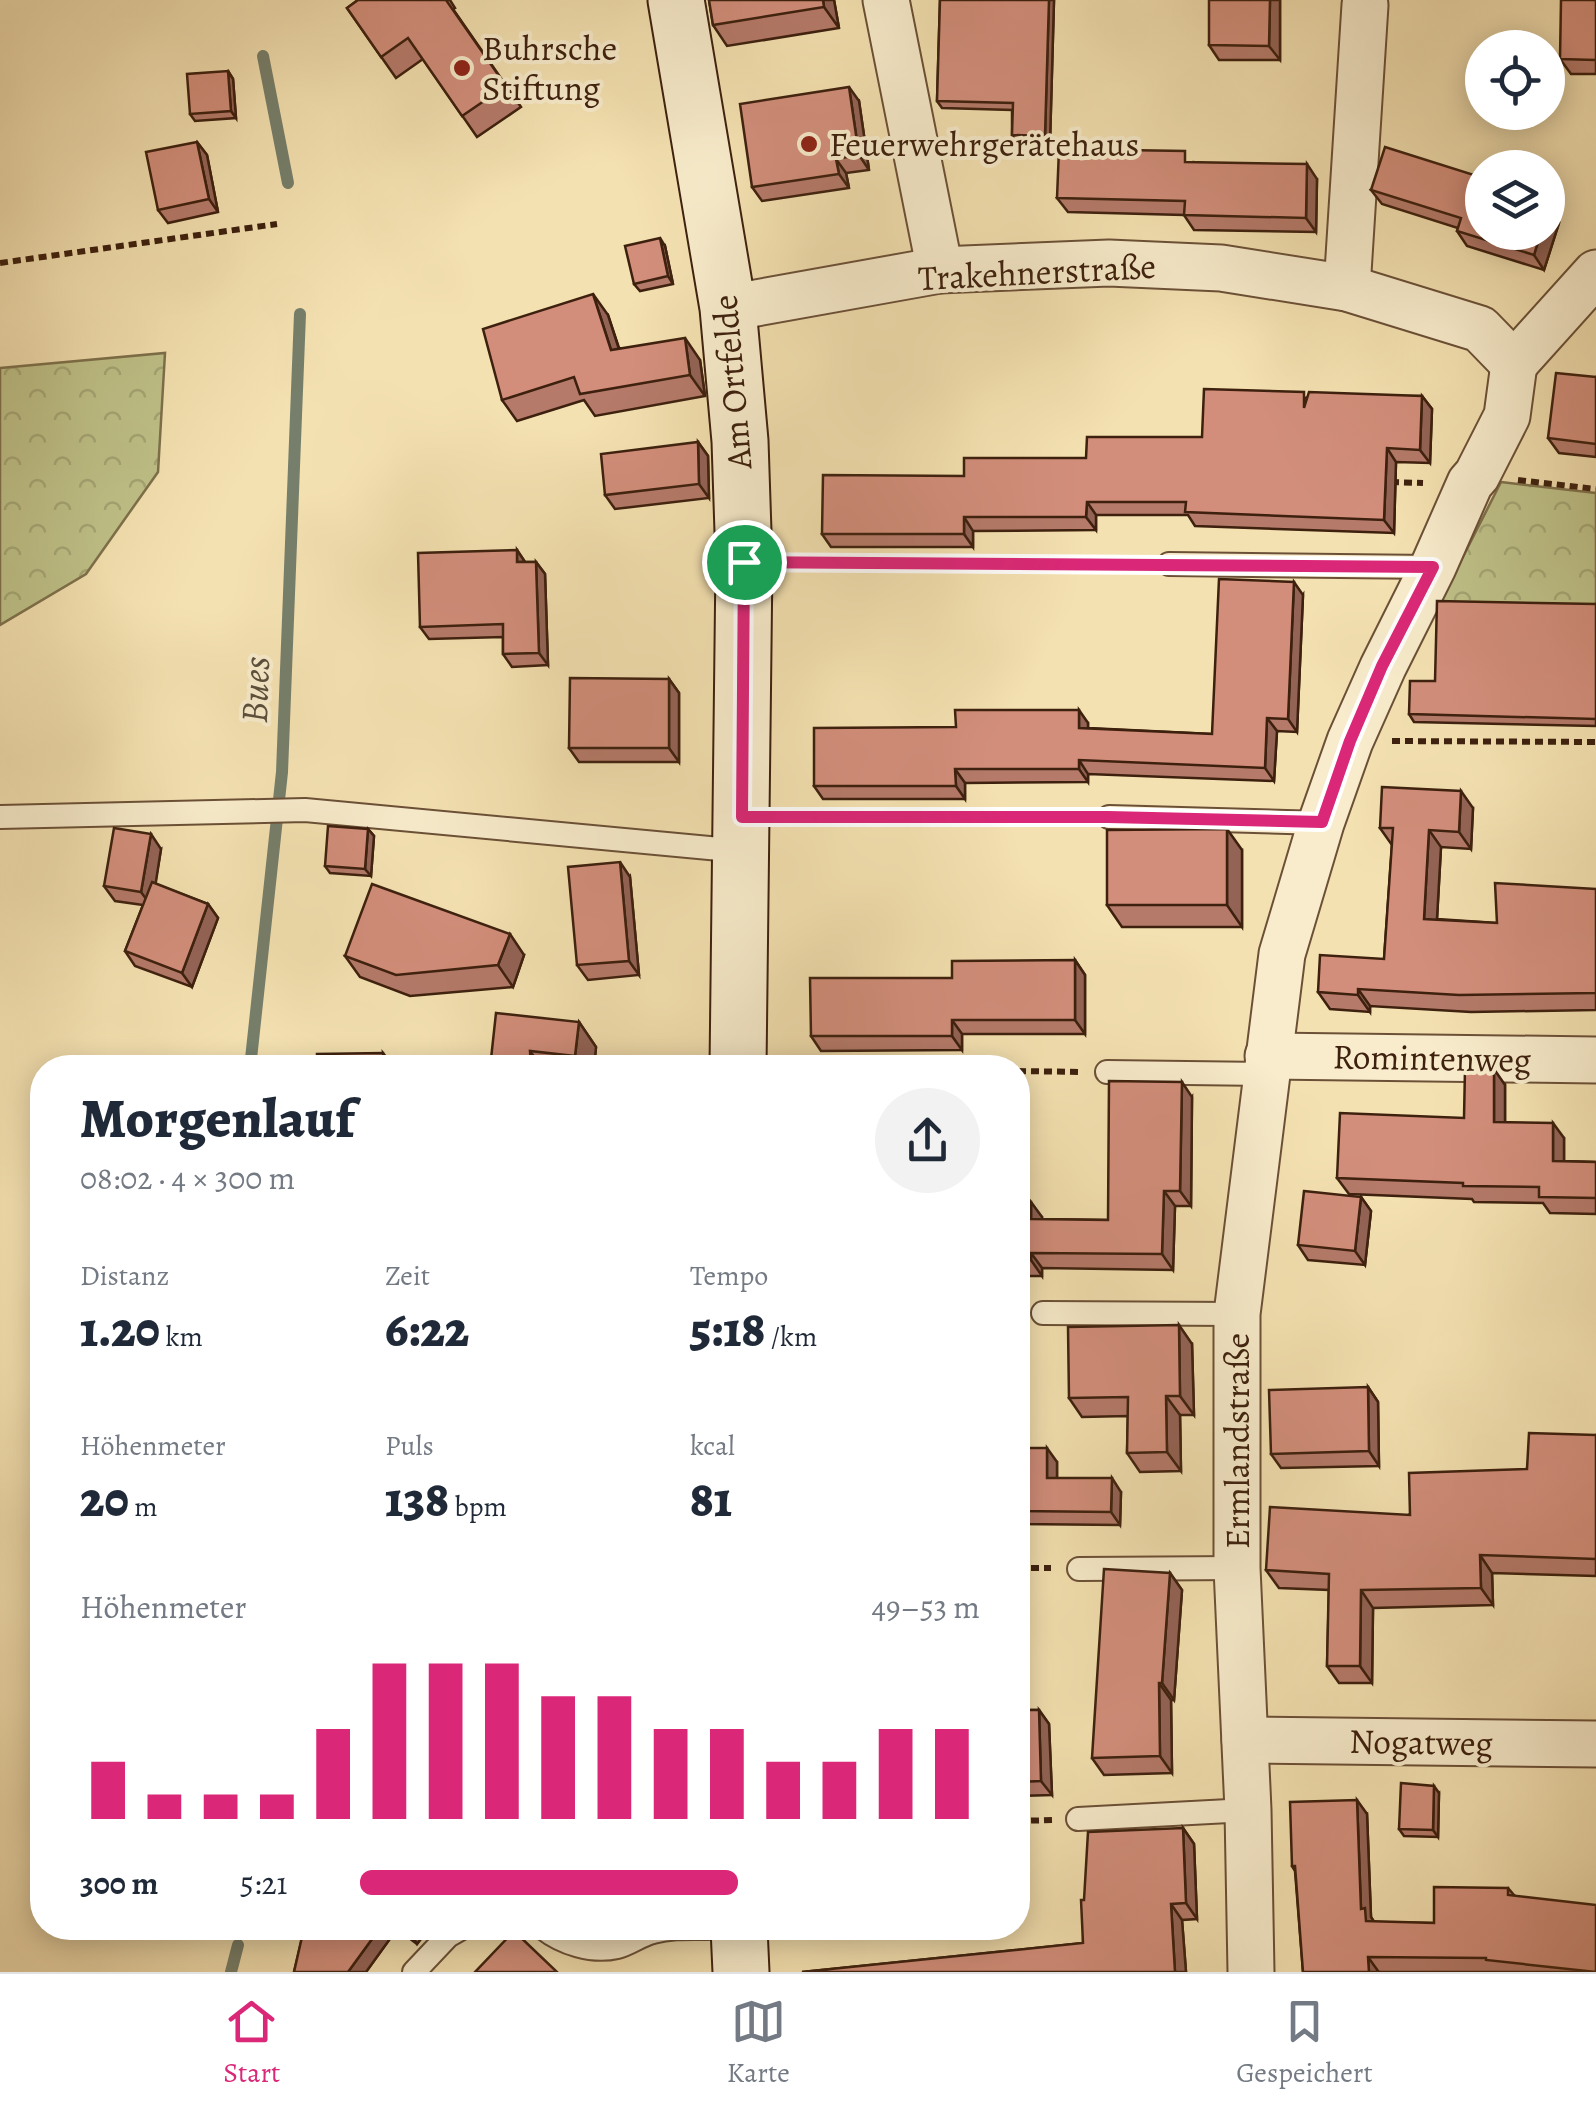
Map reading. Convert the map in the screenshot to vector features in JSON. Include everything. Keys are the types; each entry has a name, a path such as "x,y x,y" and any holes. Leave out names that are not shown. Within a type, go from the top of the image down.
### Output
{"main road":[{"name":"Am Ortfelde","path":"676,0 728,308 740,442 744,562 738,1055"},
{"path":"740,1940 741,1972"}],"street":[{"path":"886,0 940,270"},
{"path":"1347,288 1365,6"},
{"name":"Trakehnerstraße","path":"728,308 940,270 1128,264 1221,268 1347,288 1480,329 1514,364"},
{"path":"1514,364 1596,273"},
{"name":"Ermlandstraße","path":"1250,1972 1238,1568 1238,1314 1282,954 1350,741 1382,666 1506,416 1514,364"},
{"name":"Romintenweg","path":"1267,1065 1596,1060"},
{"name":"Nogatweg","path":"1245,1740 1596,1744"}],"lane":[{"path":"1170,564 1433,567"},
{"path":"0,817 305,810 741,834"},
{"path":"1108,817 1322,822"},
{"path":"1107,1072 1267,1065"},
{"name":"Ermlandstraße","path":"1042,1313 1238,1314"},
{"name":"Ermlandstraße","path":"1079,1568 1238,1568"},
{"path":"1078,1819 1248,1810"},
{"path":"414,1972 444,1940"},
{"path":"565,1940 591,1948 615,1948 633,1940"}],"path":[{"path":"0,262 277,224"},
{"path":"1376,482 1474,479 1596,489"},
{"path":"744,562 1170,564"},
{"path":"1350,741 1596,742"},
{"path":"741,834 1108,817"},
{"path":"1030,1071 1107,1072"}],"green space":[{"path":"165,353 158,472 86,574 0,625 0,368"},
{"path":"1501,482 1596,493 1596,611 1437,608"}],"building":[{"name":"Buhrsche Stiftung","path":"358,0 446,0 506,86 462,116 408,38 381,57 347,8"},
{"path":"709,0 823,0 824,7 713,25"},
{"path":"940,0 1049,0 1045,136 1012,135 1013,103 937,101"},
{"path":"1209,0 1270,0 1269,46 1209,45"},
{"path":"1561,0 1596,0 1596,60 1565,59 1565,30 1560,30"},
{"path":"228,71 231,111 190,114 187,74"},
{"name":"Feuerwehrgerätehaus","path":"849,87 859,155 836,159 839,174 752,187 740,104"},
{"path":"197,142 209,199 158,210 146,152"},
{"path":"1385,147 1465,172 1465,233 1457,231 1461,218 1371,190"},
{"path":"1059,149 1185,151 1185,162 1307,164 1306,218 1184,215 1185,201 1057,198"},
{"path":"660,238 668,276 634,284 625,246"},
{"path":"593,294 611,350 685,338 690,375 580,394 574,377 502,400 483,329"},
{"path":"1556,373 1596,377 1596,444 1548,438"},
{"path":"1204,389 1304,392 1304,408 1309,392 1422,396 1420,450 1387,448 1384,520 1185,512 1186,502 1087,502 1086,517 964,517 964,534 822,534 823,475 964,476 964,458 1086,458 1087,437 1202,437"},
{"path":"698,442 699,484 605,495 601,454"},
{"path":"517,550 517,562 536,562 539,653 503,654 503,624 420,627 418,553"},
{"path":"1219,579 1294,582 1288,719 1267,718 1265,768 1079,760 1079,769 955,769 956,786 814,786 814,728 956,727 955,710 1079,710 1079,728 1212,734"},
{"path":"1437,601 1596,604 1596,719 1409,714 1410,681 1435,681"},
{"path":"570,678 669,679 669,748 569,748"},
{"path":"1382,787 1461,791 1459,832 1429,830 1424,919 1497,923 1495,883 1596,889 1596,993 1459,995 1358,989 1358,995 1318,992 1320,955 1384,959 1393,828 1380,828"},
{"path":"328,826 368,829 365,869 325,866"},
{"path":"114,828 151,834 141,892 104,886"},
{"path":"1227,829 1227,905 1107,905 1107,830"},
{"path":"620,862 629,961 577,965 568,867"},
{"path":"152,882 208,904 182,973 125,951"},
{"path":"372,884 510,934 498,965 396,975 345,956"},
{"path":"1075,960 1075,1020 952,1020 952,1036 811,1036 810,978 952,978 952,961"},
{"path":"496,1013 579,1022 575,1055 530,1051 530,1055 491,1055"},
{"path":"383,1053 383,1055 317,1055"},
{"path":"1465,1069 1494,1069 1494,1122 1553,1123 1553,1161 1596,1162 1596,1198 1539,1197 1539,1187 1337,1178 1340,1113 1464,1118"},
{"path":"1109,1081 1182,1082 1180,1191 1164,1191 1162,1254 1031,1253 1030,1260 1030,1202 1031,1219 1108,1220"},
{"path":"1304,1191 1361,1197 1355,1251 1298,1245"},
{"path":"1179,1325 1180,1396 1166,1396 1167,1452 1127,1453 1128,1397 1069,1398 1068,1327"},
{"path":"1368,1387 1369,1451 1271,1454 1269,1390"},
{"path":"1529,1433 1596,1435 1596,1559 1480,1555 1481,1588 1361,1590 1360,1666 1327,1666 1329,1574 1266,1570 1270,1507 1410,1515 1409,1473 1527,1469"},
{"path":"1030,1448 1047,1448 1047,1478 1112,1478 1111,1512 1030,1511"},
{"path":"1104,1569 1170,1573 1159,1683 1160,1756 1092,1758"},
{"path":"1030,1710 1039,1710 1041,1781 1030,1781"},
{"path":"1401,1783 1434,1786 1433,1830 1399,1829"},
{"path":"1357,1800 1361,1909 1365,1908 1366,1921 1434,1923 1434,1887 1508,1888 1508,1895 1596,1905 1596,1972 1486,1958 1368,1957 1369,1972 1303,1972 1290,1802"},
{"path":"1183,1828 1186,1903 1171,1904 1175,1972 802,1972 1083,1943 1081,1900 1088,1832"},
{"path":"301,1940 371,1940 348,1972 294,1972"},
{"path":"505,1940 523,1940 557,1972 475,1972"}],"waterway":[{"name":"Bues","path":"263,56 288,183"},
{"name":"Bues","path":"251,1055 282,772 300,314"},
{"name":"Bues","path":"231,1972 238,1945"}],"place":[{"name":"Buhrsche Stiftung","path":"462,68"},
{"name":"Feuerwehrgerätehaus","path":"809,144"}],"route":[{"path":"744,562 1433,567 1382,666 1322,822 1108,817 742,817 744,562"}]}
